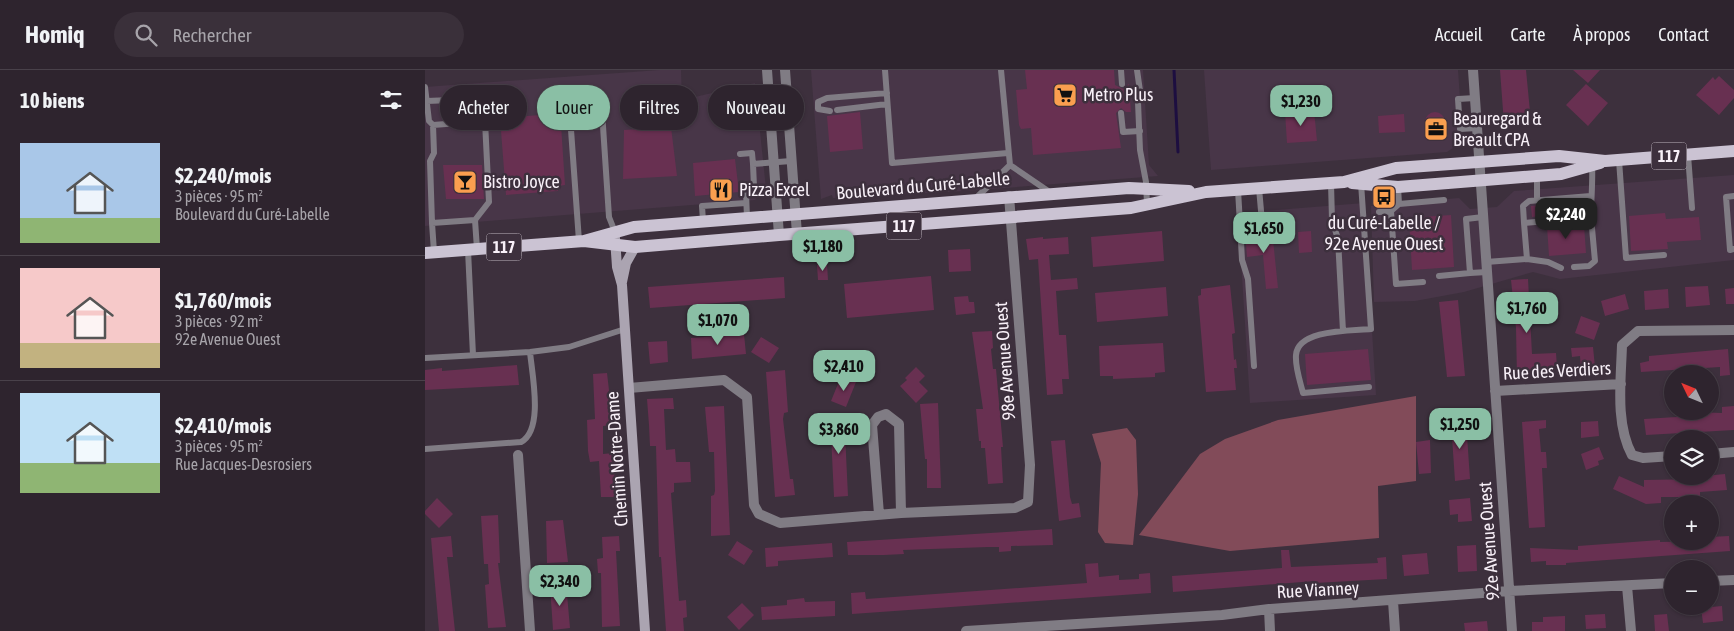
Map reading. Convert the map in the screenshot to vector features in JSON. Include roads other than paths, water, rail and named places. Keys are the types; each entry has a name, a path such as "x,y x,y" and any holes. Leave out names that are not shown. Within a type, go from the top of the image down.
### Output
{"main road":[{"name":"Boulevard du Curé-Labelle","path":"1361,180 1398,187 1561,174 1596,162 1734,151"},
{"name":"Boulevard du Curé-Labelle","path":"429,253 615,238 634,227 1009,196 1129,188 1206,192 1238,190 1361,180 1396,168 1559,156 1596,162"},
{"name":"Boulevard du Curé-Labelle","path":"615,238 635,247 779,236 1131,208 1206,192"}],"street":[{"path":"767,70 779,236"},
{"path":"785,70 797,234"},
{"name":"92e Avenue Ouest","path":"1473,70 1512,631"},
{"name":"98e Avenue Ouest","path":"901,513 1015,508 1028,502 1030,465 1009,196"},
{"name":"Chemin Notre-Dame","path":"615,238 617,268 622,285 645,631"},
{"name":"Chemin Notre-Dame","path":"622,285 626,263 635,247"},
{"name":"Rue des Verdiers","path":"1664,457 1643,458 1632,454 1624,439 1621,384 1622,345 1638,331 1734,330"},
{"path":"629,388 724,380 747,397 754,505 759,514 781,523 901,513 899,424 886,414 878,417 872,426 879,514"},
{"name":"Rue des Verdiers","path":"1495,391 1621,384"},
{"path":"1719,453 1734,452"},
{"path":"518,455 530,631"},
{"path":"1719,581 1734,580"},
{"name":"Rue Vianney","path":"966,631 1222,615 1269,609 1393,602 1509,591 1664,584"},
{"path":"1627,586 1631,631"},
{"path":"1393,602 1395,631"},
{"path":"1269,609 1270,631"}],"lane":[{"path":"885,70 892,163 1009,153"},
{"path":"1001,70 1010,166"},
{"path":"1121,70 1122,84"},
{"path":"1137,70 1140,91 1138,102 1142,166 1147,189 1147,204"},
{"path":"425,87 429,121 433,125 434,153 428,161 432,223 429,253"},
{"path":"887,93 827,98 820,100 817,107 823,111 833,111 887,104"},
{"path":"1475,98 1458,99 1460,129 1477,128"},
{"path":"427,101 440,100"},
{"path":"1121,113 1123,132 1140,131"},
{"path":"433,125 440,125"},
{"path":"473,355 472,250 475,220 489,202 485,130"},
{"path":"572,130 581,241"},
{"path":"603,130 609,217 615,238"},
{"path":"740,154 752,153 754,187 746,192 747,218"},
{"path":"1689,155 1692,208"},
{"path":"1619,160 1626,258 1664,255"},
{"path":"753,164 791,161"},
{"path":"1574,267 1589,266 1595,261 1591,196 1594,191 1596,162"},
{"path":"1010,166 1053,193"},
{"path":"975,199 1010,166"},
{"path":"1537,176 1537,200"},
{"path":"1361,180 1371,328 1312,335 1299,347 1296,358 1303,393 1369,387"},
{"path":"1337,182 1332,220 1338,239 1343,332"},
{"path":"1398,187 1399,204"},
{"path":"1240,224 1261,222 1259,188"},
{"path":"1238,190 1242,260 1248,279 1254,366"},
{"path":"1527,259 1523,206 1529,201 1591,196"},
{"path":"1734,196 1726,197 1730,250 1734,249"},
{"path":"1558,199 1558,220"},
{"path":"1379,212 1391,211 1399,204 1444,200"},
{"path":"703,221 702,206 746,203"},
{"path":"1391,211 1396,284 1423,282"},
{"path":"1470,273 1466,219 1483,217"},
{"path":"1524,222 1591,217"},
{"path":"432,223 475,220"},
{"path":"1439,276 1470,273 1486,267 1527,259 1548,262 1561,268"},
{"path":"425,358 530,352 569,347 625,329"},
{"path":"425,449 521,442 527,439 533,428 535,398 530,352"}],"waterway":[{"path":"1174,70 1178,152"}],"place":[{"name":"Metro Plus","path":"1065,95"},
{"name":"Beauregard & Breault CPA","path":"1436,129"},
{"name":"Bistro Joyce","path":"465,182"},
{"name":"Pizza Excel","path":"721,190"},
{"name":"du Curé-Labelle / 92e Avenue Ouest","path":"1384,197"}]}
